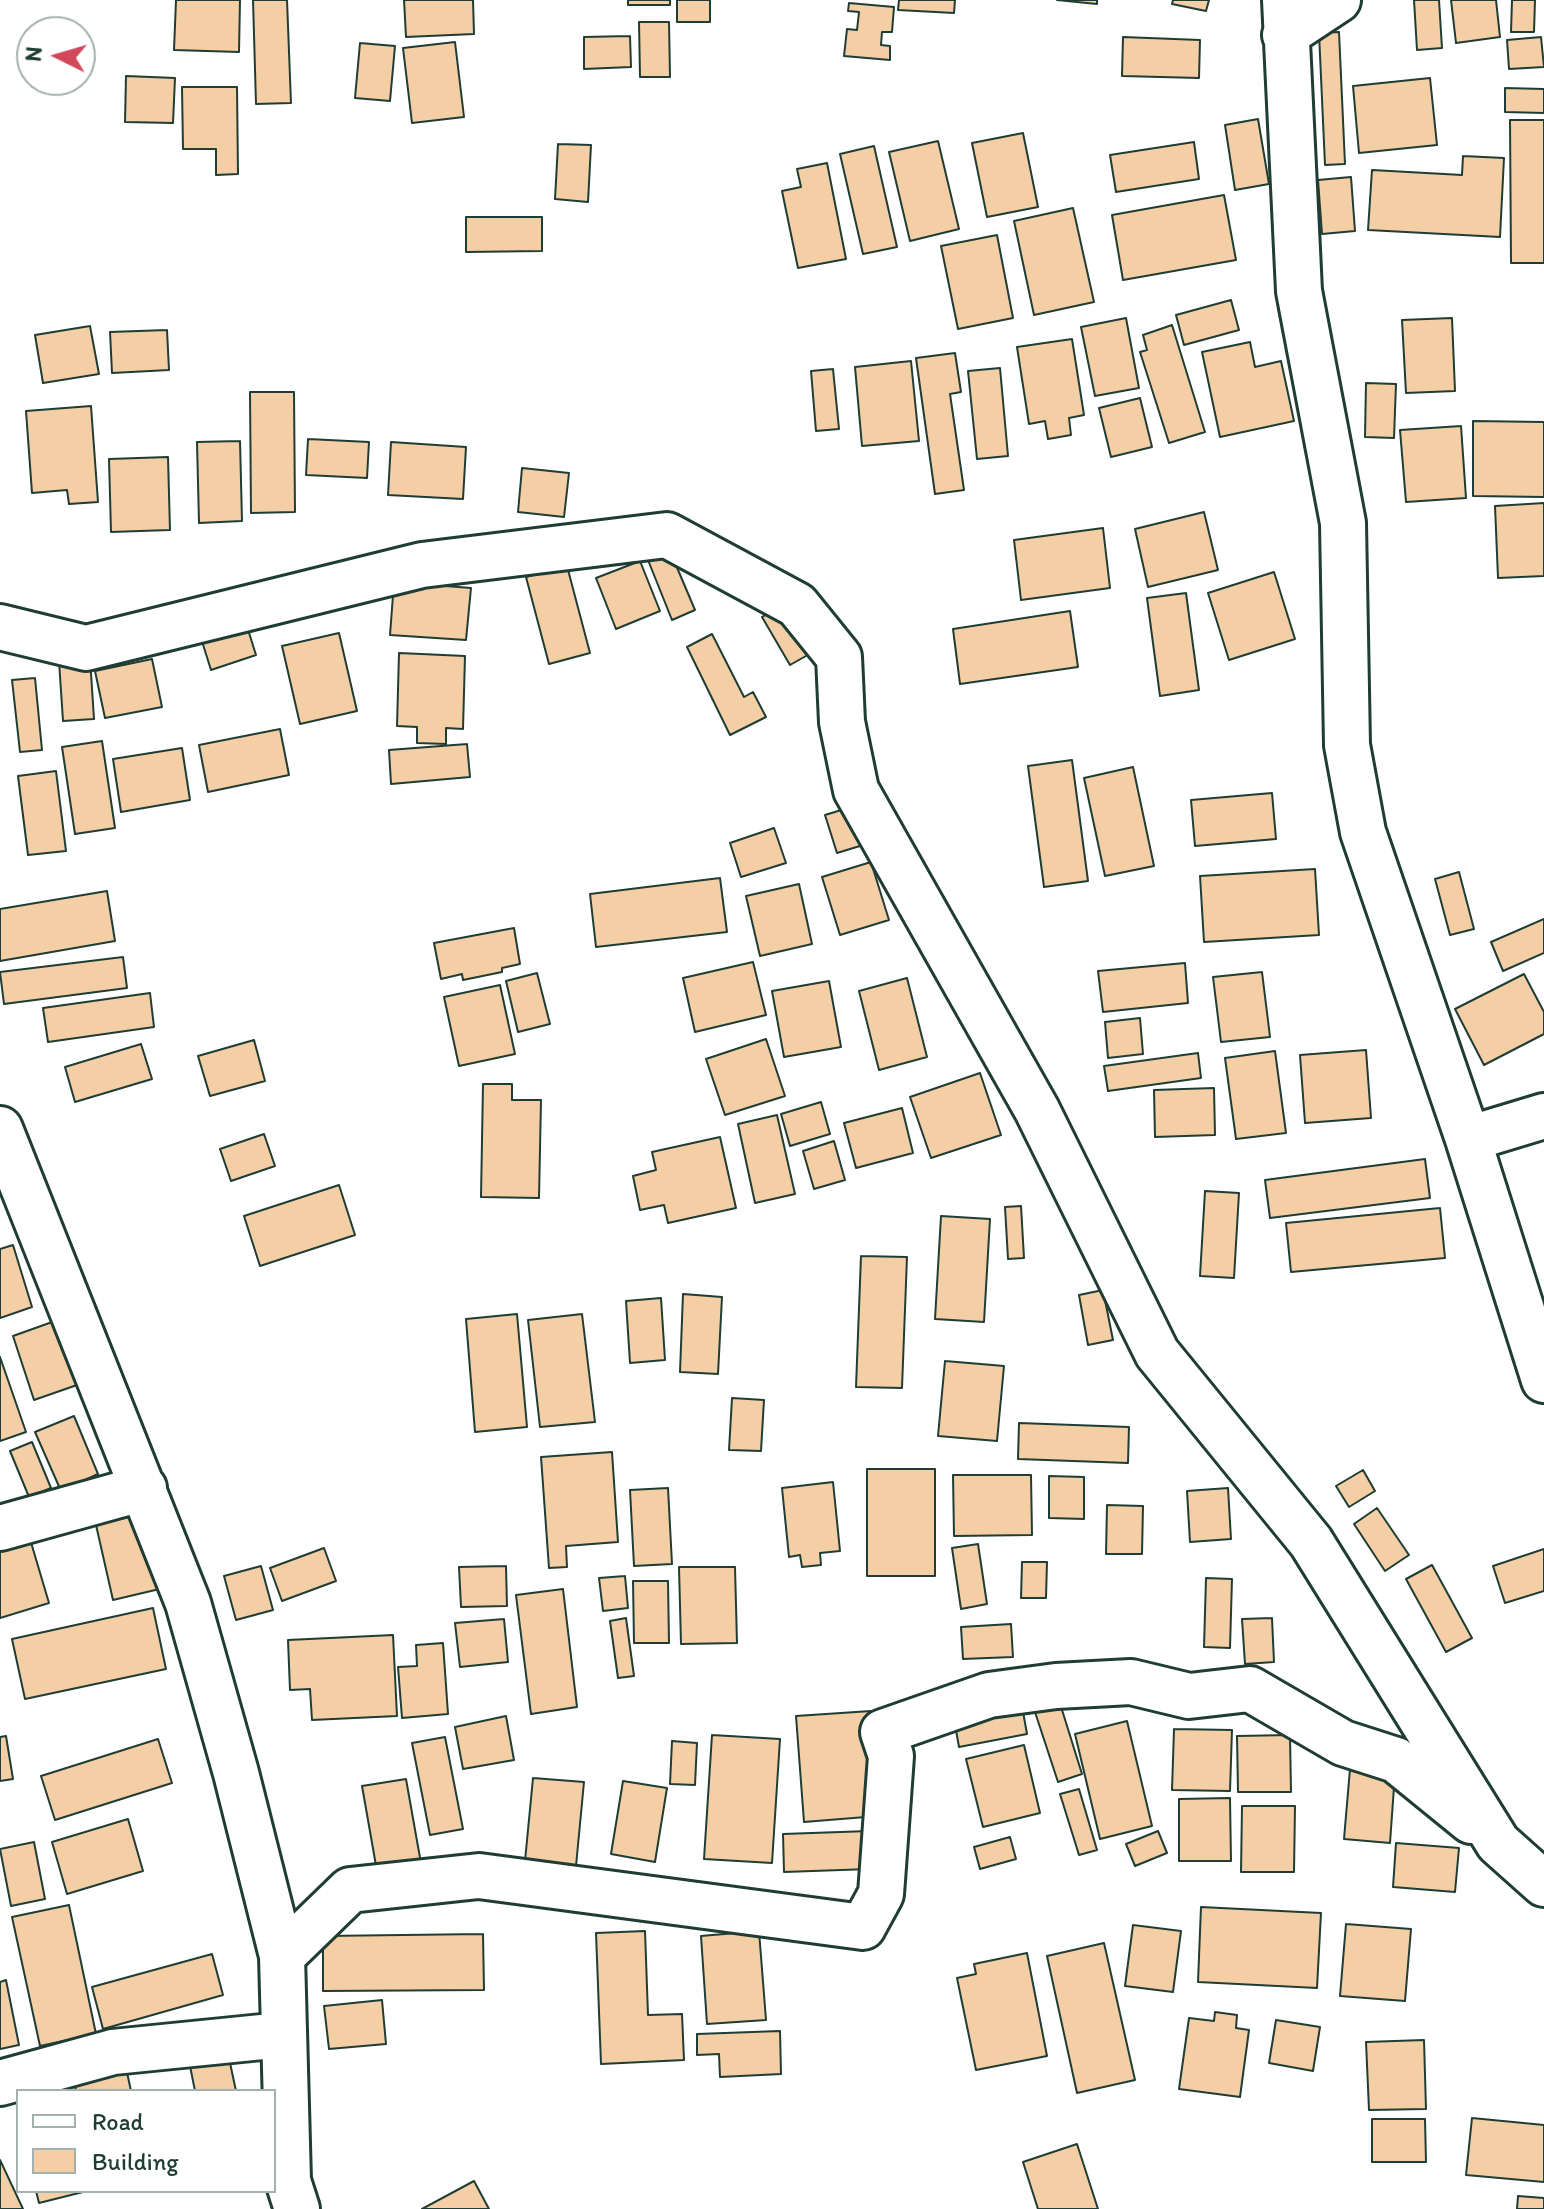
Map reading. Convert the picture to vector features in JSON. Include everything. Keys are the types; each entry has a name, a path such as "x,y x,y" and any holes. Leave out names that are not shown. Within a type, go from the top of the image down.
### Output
{"street":[{"path":"1338,0 1285,18 1299,291 1343,523 1347,745 1363,832 1468,1139 1544,1380"},
{"path":"0,627 86,648 422,565 667,535 797,605 839,657 842,722 856,790 1037,1110 1157,1353 1311,1542 1498,1843"},
{"path":"1468,1139 1544,1116"},
{"path":"0,1129 188,1603 282,1956 288,2181 297,2209"},
{"path":"0,1528 144,1488"},
{"path":"282,1956 350,1890 479,1876 863,1927 881,1894 891,1756 883,1732 989,1695 1056,1686 1131,1682 1189,1696 1250,1689 1343,1743 1396,1760 1544,1884"},
{"path":"1396,1760 1432,1736"},
{"path":"0,2083 113,2052 282,2035"}],"building":[{"path":"176,0 240,0 239,52 174,50"},
{"path":"253,0 287,0 291,103 256,104"},
{"path":"404,0 473,0 474,34 406,37"},
{"path":"628,0 670,0 670,5 628,5"},
{"path":"677,0 710,0 710,22 677,22"},
{"path":"899,0 955,0 954,13 898,10"},
{"path":"1057,0 1097,0 1097,4"},
{"path":"1173,0 1209,0 1206,11 1172,4"},
{"path":"1414,0 1439,0 1442,48 1417,50"},
{"path":"1451,0 1496,0 1500,37 1456,43"},
{"path":"1512,0 1535,0 1534,32 1511,32"},
{"path":"849,3 894,7 892,32 882,32 881,45 890,46 890,60 844,56 847,29 857,30 859,12 848,11"},
{"path":"639,22 669,22 670,77 640,77"},
{"path":"1339,32 1345,164 1325,165 1319,33"},
{"path":"630,36 631,67 584,69 584,37"},
{"path":"1123,37 1200,40 1199,78 1122,76"},
{"path":"1541,37 1544,67 1509,69 1507,40"},
{"path":"455,42 464,117 412,123 403,48"},
{"path":"360,43 395,46 390,101 355,98"},
{"path":"126,76 175,78 173,123 125,122"},
{"path":"1430,78 1437,145 1359,153 1353,86"},
{"path":"182,87 237,87 238,174 216,175 216,149 183,149"},
{"path":"1505,88 1544,89 1544,113 1505,112"},
{"path":"1258,119 1269,184 1235,190 1225,125"},
{"path":"1510,120 1544,120 1544,263 1511,263"},
{"path":"1023,133 1038,207 987,217 972,143"},
{"path":"938,141 959,229 910,241 889,152"},
{"path":"1194,142 1199,179 1116,192 1110,155"},
{"path":"558,144 591,145 588,202 555,199"},
{"path":"874,146 897,247 863,254 840,154"},
{"path":"1463,156 1504,158 1500,237 1368,230 1372,170 1462,175"},
{"path":"827,163 846,259 798,268 782,191 801,187 797,169"},
{"path":"1351,177 1355,231 1322,234 1318,180"},
{"path":"1224,195 1236,260 1123,280 1112,215"},
{"path":"1073,208 1094,302 1034,315 1014,221"},
{"path":"466,217 542,217 542,251 466,252"},
{"path":"997,235 1013,318 958,329 941,246"},
{"path":"1231,300 1239,330 1184,345 1176,315"},
{"path":"1126,318 1139,388 1095,396 1081,327"},
{"path":"1452,318 1455,391 1406,393 1402,320"},
{"path":"1172,325 1205,432 1169,443 1140,352 1147,350 1143,335"},
{"path":"90,326 99,374 43,383 35,335"},
{"path":"167,330 169,370 112,373 110,332"},
{"path":"1072,339 1084,415 1069,418 1071,435 1048,439 1045,421 1029,424 1017,347"},
{"path":"1250,342 1255,367 1281,361 1294,421 1220,437 1202,352"},
{"path":"955,353 961,392 950,394 964,490 935,494 916,358"},
{"path":"911,361 919,441 862,446 855,367"},
{"path":"1000,368 1008,456 977,459 968,371"},
{"path":"833,369 839,429 816,431 811,371"},
{"path":"1366,383 1396,384 1394,438 1365,437"},
{"path":"250,392 294,392 295,512 251,513"},
{"path":"1140,398 1152,447 1111,457 1099,408"},
{"path":"91,406 98,502 69,504 67,490 32,493 26,411"},
{"path":"1473,421 1544,422 1544,497 1473,496"},
{"path":"1461,426 1466,498 1406,502 1400,430"},
{"path":"308,439 369,442 367,478 306,475"},
{"path":"240,441 242,521 199,523 197,442"},
{"path":"391,442 466,447 463,499 388,495"},
{"path":"168,457 170,530 111,532 109,459"},
{"path":"522,468 569,473 564,517 518,512"},
{"path":"1544,503 1544,576 1498,578 1495,506"},
{"path":"1204,512 1218,570 1148,587 1135,529"},
{"path":"1103,528 1110,588 1021,600 1014,540"},
{"path":"670,551 695,610 672,620 648,560"},
{"path":"640,561 660,611 616,629 596,578"},
{"path":"567,566 590,653 549,664 526,577"},
{"path":"1274,572 1295,639 1229,660 1208,593"},
{"path":"394,582 471,588 466,640 390,635"},
{"path":"1186,593 1199,690 1160,696 1147,598"},
{"path":"785,603 813,652 790,665 762,617"},
{"path":"1070,611 1078,667 960,684 953,629"},
{"path":"245,620 256,655 211,670 200,635"},
{"path":"339,633 357,711 300,724 282,646"},
{"path":"712,634 744,697 753,692 766,717 730,735 687,647"},
{"path":"399,653 465,656 463,729 446,728 446,744 417,743 417,727 397,726"},
{"path":"90,658 94,719 63,721 59,661"},
{"path":"152,659 162,707 105,718 95,671"},
{"path":"35,678 42,750 20,752 12,680"},
{"path":"280,729 289,775 208,792 199,745"},
{"path":"102,741 115,828 75,834 62,747"},
{"path":"467,744 470,777 391,784 389,750"},
{"path":"182,748 190,800 121,812 113,759"},
{"path":"1072,760 1088,881 1044,887 1028,766"},
{"path":"1133,767 1154,866 1105,876 1084,778"},
{"path":"56,771 66,851 28,855 18,776"},
{"path":"1272,793 1276,839 1195,846 1191,800"},
{"path":"861,804 873,842 837,853 825,815"},
{"path":"774,828 786,863 741,877 730,843"},
{"path":"871,862 889,920 840,935 822,877"},
{"path":"1315,869 1319,935 1204,942 1200,876"},
{"path":"1459,872 1474,929 1450,935 1435,879"},
{"path":"720,878 727,932 596,947 590,894"},
{"path":"799,884 812,944 760,956 746,896"},
{"path":"107,891 115,941 0,961 0,909"},
{"path":"1544,919 1544,953 1503,971 1491,942"},
{"path":"514,928 520,964 502,968 502,972 463,980 462,974 441,979 434,943"},
{"path":"123,957 127,988 4,1004 0,972"},
{"path":"753,962 766,1015 695,1032 683,978"},
{"path":"1185,963 1188,1003 1103,1012 1098,971"},
{"path":"1262,972 1270,1037 1221,1042 1213,977"},
{"path":"537,973 550,1024 518,1032 506,981"},
{"path":"1524,974 1544,1012 1544,1034 1484,1065 1455,1009"},
{"path":"907,978 927,1057 879,1070 859,991"},
{"path":"829,981 841,1047 784,1057 772,991"},
{"path":"500,985 515,1054 459,1066 444,997"},
{"path":"150,993 154,1027 48,1042 43,1008"},
{"path":"1140,1018 1143,1054 1108,1058 1105,1022"},
{"path":"766,1039 785,1096 725,1115 706,1059"},
{"path":"254,1040 265,1081 210,1096 198,1056"},
{"path":"141,1044 152,1079 75,1102 65,1067"},
{"path":"1366,1050 1371,1118 1305,1123 1300,1055"},
{"path":"1275,1051 1286,1133 1236,1139 1225,1058"},
{"path":"1198,1053 1201,1078 1108,1091 1104,1066"},
{"path":"980,1073 1001,1135 931,1158 910,1097"},
{"path":"483,1084 512,1084 512,1100 541,1100 539,1198 481,1197"},
{"path":"1214,1088 1215,1135 1155,1137 1154,1090"},
{"path":"821,1102 830,1134 790,1146 781,1114"},
{"path":"902,1108 913,1153 856,1168 844,1123"},
{"path":"777,1115 795,1194 755,1203 738,1124"},
{"path":"264,1134 275,1166 231,1181 220,1149"},
{"path":"720,1137 736,1208 668,1223 664,1205 640,1210 633,1176 656,1170 652,1152"},
{"path":"834,1141 845,1180 814,1189 803,1151"},
{"path":"1425,1159 1430,1198 1270,1218 1265,1180"},
{"path":"339,1185 355,1235 260,1266 244,1216"},
{"path":"1205,1191 1239,1193 1234,1278 1200,1276"},
{"path":"1021,1206 1024,1258 1008,1259 1005,1207"},
{"path":"1440,1208 1445,1258 1291,1272 1286,1223"},
{"path":"941,1216 990,1219 984,1322 935,1319"},
{"path":"13,1245 32,1307 0,1318 0,1249"},
{"path":"861,1256 907,1257 902,1388 856,1387"},
{"path":"1103,1290 1113,1340 1088,1345 1079,1295"},
{"path":"683,1294 722,1297 718,1374 680,1372"},
{"path":"661,1298 665,1360 630,1363 626,1301"},
{"path":"517,1314 527,1427 475,1432 466,1319"},
{"path":"582,1314 595,1422 540,1427 528,1320"},
{"path":"55,1321 77,1385 34,1400 13,1336"},
{"path":"0,1357 26,1432 0,1441"},
{"path":"945,1361 1004,1366 997,1441 938,1436"},
{"path":"732,1398 764,1400 761,1451 729,1450"},
{"path":"74,1416 98,1474 61,1491 35,1432"},
{"path":"1019,1423 1129,1427 1128,1463 1018,1459"},
{"path":"32,1442 51,1488 29,1497 10,1451"},
{"path":"612,1452 618,1542 566,1546 567,1567 549,1568 541,1457"},
{"path":"867,1469 935,1469 935,1576 867,1576"},
{"path":"1363,1470 1375,1491 1349,1507 1336,1486"},
{"path":"953,1475 1031,1475 1032,1535 954,1536"},
{"path":"1049,1476 1084,1477 1084,1519 1049,1518"},
{"path":"833,1482 840,1551 820,1553 821,1565 802,1567 800,1555 789,1557 782,1488"},
{"path":"668,1488 672,1564 634,1566 630,1490"},
{"path":"1228,1488 1231,1539 1190,1542 1187,1491"},
{"path":"1107,1505 1143,1506 1142,1554 1106,1554"},
{"path":"1377,1508 1409,1555 1385,1571 1354,1524"},
{"path":"150,1512 168,1587 113,1600 96,1525"},
{"path":"30,1539 49,1603 0,1618 0,1548"},
{"path":"978,1544 987,1604 961,1609 952,1548"},
{"path":"324,1548 336,1581 282,1601 270,1568"},
{"path":"1544,1549 1544,1591 1505,1603 1493,1566"},
{"path":"1022,1562 1047,1562 1046,1598 1021,1598"},
{"path":"1432,1565 1472,1638 1446,1652 1406,1579"},
{"path":"261,1566 273,1610 236,1620 224,1576"},
{"path":"506,1566 507,1606 461,1607 459,1567"},
{"path":"679,1567 735,1567 737,1643 681,1644"},
{"path":"625,1576 628,1608 603,1611 599,1578"},
{"path":"1206,1578 1232,1579 1230,1648 1204,1647"},
{"path":"633,1581 668,1581 669,1643 634,1643"},
{"path":"563,1589 577,1707 531,1714 516,1595"},
{"path":"153,1608 166,1669 25,1699 12,1639"},
{"path":"626,1618 634,1676 618,1678 610,1621"},
{"path":"1272,1618 1274,1662 1245,1664 1242,1619"},
{"path":"504,1619 508,1662 460,1667 455,1623"},
{"path":"1011,1624 1013,1657 963,1659 961,1627"},
{"path":"393,1635 397,1716 312,1720 310,1689 290,1690 288,1640"},
{"path":"443,1643 448,1714 402,1718 398,1667 417,1666 416,1645"},
{"path":"1058,1697 1082,1774 1058,1782 1033,1706"},
{"path":"1022,1706 1027,1734 959,1747 954,1719"},
{"path":"871,1711 878,1816 804,1822 796,1716"},
{"path":"506,1716 514,1760 463,1769 455,1727"},
{"path":"1127,1721 1152,1826 1100,1839 1075,1734"},
{"path":"1174,1729 1232,1730 1230,1791 1172,1790"},
{"path":"712,1735 780,1739 772,1863 704,1859"},
{"path":"1290,1735 1291,1792 1238,1792 1237,1736"},
{"path":"6,1736 13,1779 0,1781 0,1737"},
{"path":"445,1737 463,1829 430,1835 412,1743"},
{"path":"158,1739 172,1783 55,1820 41,1776"},
{"path":"672,1741 697,1743 695,1785 670,1784"},
{"path":"1024,1745 1040,1813 983,1827 966,1759"},
{"path":"1350,1769 1395,1773 1390,1843 1344,1839"},
{"path":"533,1778 584,1782 576,1866 525,1861"},
{"path":"406,1779 422,1869 378,1877 362,1786"},
{"path":"623,1781 667,1788 655,1862 611,1854"},
{"path":"1079,1789 1097,1850 1079,1855 1060,1794"},
{"path":"1230,1798 1231,1861 1179,1861 1179,1799"},
{"path":"1242,1806 1295,1806 1294,1872 1241,1872"},
{"path":"128,1819 143,1871 67,1894 52,1842"},
{"path":"869,1831 870,1869 784,1872 783,1834"},
{"path":"1158,1831 1167,1853 1135,1866 1126,1844"},
{"path":"1010,1837 1016,1859 980,1869 974,1847"},
{"path":"34,1842 45,1899 11,1906 0,1849"},
{"path":"1396,1843 1459,1848 1455,1892 1393,1887"},
{"path":"69,1905 96,2034 40,2046 12,1917"},
{"path":"1201,1907 1321,1913 1317,1988 1198,1982"},
{"path":"1346,1924 1411,1929 1405,2001 1340,1996"},
{"path":"1133,1925 1181,1931 1173,1992 1125,1986"},
{"path":"645,1931 648,2015 682,2014 684,2060 601,2064 596,1933"},
{"path":"759,1931 766,2020 707,2024 701,1936"},
{"path":"483,1934 484,1990 323,1991 323,1936"},
{"path":"1104,1943 1135,2080 1077,2093 1047,1956"},
{"path":"1027,1953 1047,2056 976,2070 957,1978 976,1974 974,1964"},
{"path":"212,1954 223,1995 103,2029 92,1987"},
{"path":"6,1980 19,2045 0,2049 0,1982"},
{"path":"382,2000 386,2044 329,2049 324,2006"},
{"path":"1215,2012 1237,2015 1236,2028 1249,2030 1240,2097 1179,2089 1189,2018 1214,2021"},
{"path":"1276,2020 1320,2027 1313,2071 1269,2063"},
{"path":"780,2031 781,2074 720,2077 719,2054 697,2055 697,2034"},
{"path":"1424,2040 1426,2109 1369,2110 1366,2042"},
{"path":"229,2058 236,2089 195,2089 190,2066"},
{"path":"125,2063 131,2089 76,2089 73,2076"},
{"path":"1472,2118 1544,2125 1544,2182 1466,2175"},
{"path":"1372,2119 1425,2119 1426,2162 1372,2162"},
{"path":"1077,2144 1098,2209 1038,2209 1023,2162"},
{"path":"0,2160 23,2209 0,2209"},
{"path":"474,2181 489,2209 422,2209"},
{"path":"36,2193 79,2193 39,2203"},
{"path":"1518,2196 1544,2198 1544,2209 1517,2209"}]}
